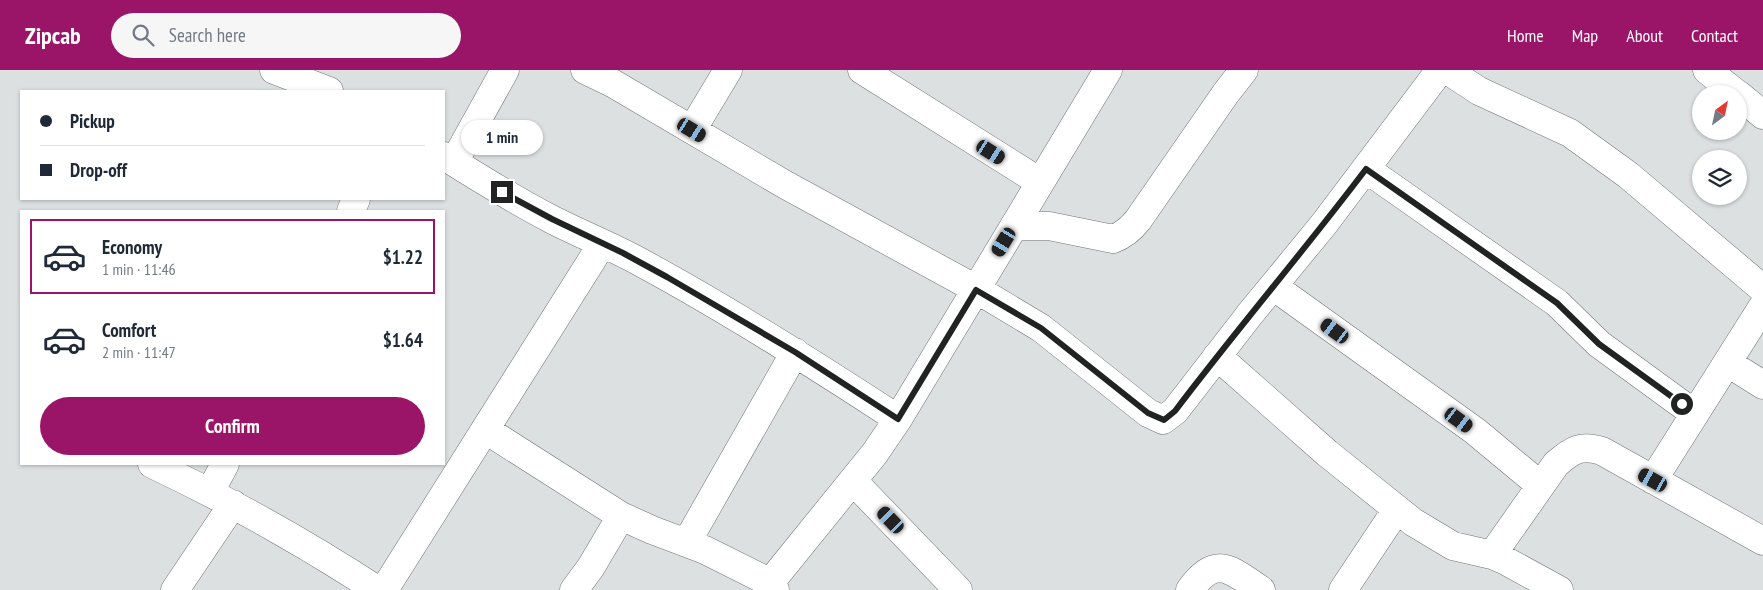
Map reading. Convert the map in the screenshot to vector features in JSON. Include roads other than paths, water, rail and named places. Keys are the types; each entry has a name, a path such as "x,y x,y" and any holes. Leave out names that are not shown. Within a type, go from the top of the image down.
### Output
{"street":[{"path":"274,70 326,90"},
{"path":"505,70 449,159 502,192 646,266 795,352 898,419"},
{"path":"585,70 614,84 784,184 1041,328 1125,395 1157,418 1164,420 1175,411 1324,224 1440,70"},
{"path":"692,130 728,70"},
{"path":"862,70 1040,182"},
{"path":"486,430 622,516 652,530 688,542 749,572 772,587 875,453 898,419 1108,70"},
{"path":"1014,226 1049,226 1113,238 1130,230 1244,70"},
{"path":"1447,70 1479,91 1570,133 1628,175 1763,289"},
{"path":"1707,70 1726,85"},
{"path":"1748,102 1763,115"},
{"path":"1366,169 1557,303 1599,344 1695,414"},
{"path":"384,590 602,244"},
{"path":"1273,286 1475,431 1540,485"},
{"path":"1653,480 1763,306"},
{"path":"688,542 795,352"},
{"path":"1217,356 1327,453 1413,522 1453,546 1492,555 1506,561 1543,586"},
{"path":"1728,363 1763,385"},
{"path":"1492,555 1556,464 1579,448 1591,447 1602,451 1763,541"},
{"path":"154,465 222,498 333,561 377,590"},
{"path":"175,590 222,498 225,465"},
{"path":"853,481 958,590"},
{"path":"1343,590 1397,509"},
{"path":"574,590 591,567 622,516"},
{"path":"1190,590 1206,572 1215,567 1227,568 1262,590"}]}
